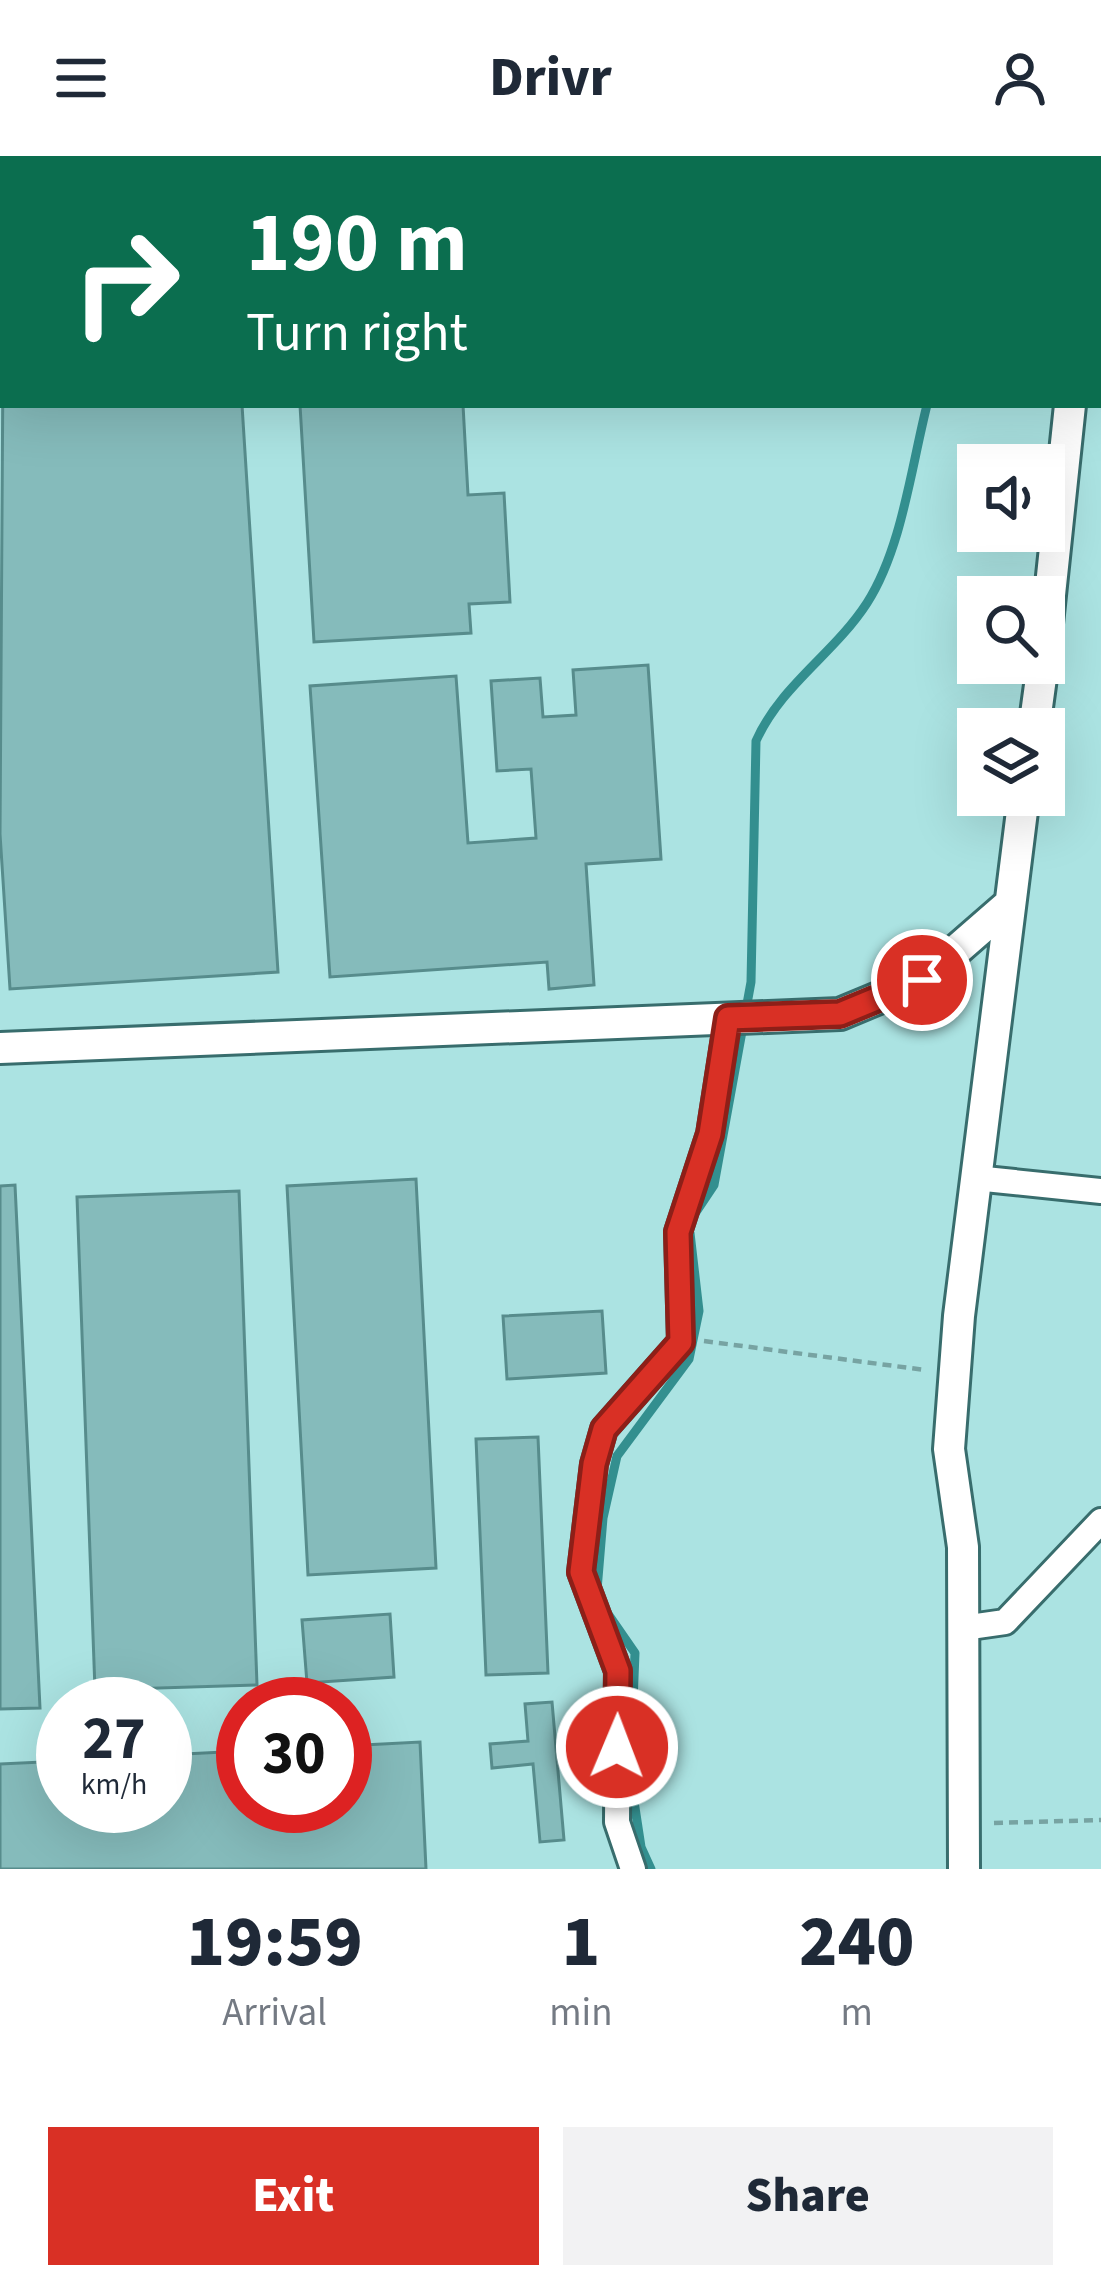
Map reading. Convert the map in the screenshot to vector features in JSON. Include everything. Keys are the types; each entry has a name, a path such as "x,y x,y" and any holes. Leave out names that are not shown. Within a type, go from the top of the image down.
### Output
{"street":[{"path":"1052,576 1070,408"},
{"path":"964,1869 963,1547 949,1449 975,1178 1021,816"},
{"path":"0,1048 840,1014 922,980 1007,905"},
{"path":"633,1869 616,1822 618,1671 581,1572 604,1429 681,1338 678,1232 710,1134 728,1018"},
{"path":"975,1178 1101,1191"},
{"path":"963,1628 1005,1622 1101,1521"}],"path":[{"path":"681,1338 954,1374"},
{"path":"964,1824 1101,1820"}],"building":[{"path":"3,408 242,408 278,972 10,989 0,834"},
{"path":"300,408 463,408 468,495 504,493 510,602 469,604 471,633 314,642"},
{"path":"648,665 661,859 586,864 594,985 549,989 547,962 330,977 310,686 456,676 468,843 536,838 531,769 497,771 491,681 540,678 543,717 576,715 573,670"},
{"path":"416,1179 436,1568 308,1575 287,1186"},
{"path":"15,1185 39,1677 36,1708 0,1709 0,1186"},
{"path":"239,1191 257,1677 216,1677 216,1686 192,1687 192,1677 95,1677 77,1197"},
{"path":"602,1311 606,1373 507,1379 503,1316"},
{"path":"538,1437 548,1673 486,1675 476,1439"},
{"path":"390,1614 394,1677 307,1677 302,1620"},
{"path":"552,1702 564,1840 540,1842 533,1764 492,1768 490,1744 528,1741 525,1704"},
{"path":"420,1742 426,1869 0,1869 0,1764 36,1762 36,1833 192,1833 192,1754 216,1752 216,1833 372,1833 372,1745"}],"waterway":[{"path":"696,1212 714,1185 751,982 756,741 779,703 854,621 879,581 897,533 926,408"},
{"path":"597,1590 603,1518 617,1456 689,1359 699,1311 690,1233"},
{"path":"606,1611 635,1653 630,1775 641,1847 651,1869"}],"route":[{"path":"617,1747 618,1671 581,1572 594,1464 604,1429 681,1342 678,1232 710,1134 728,1018 840,1014 922,980"}]}
